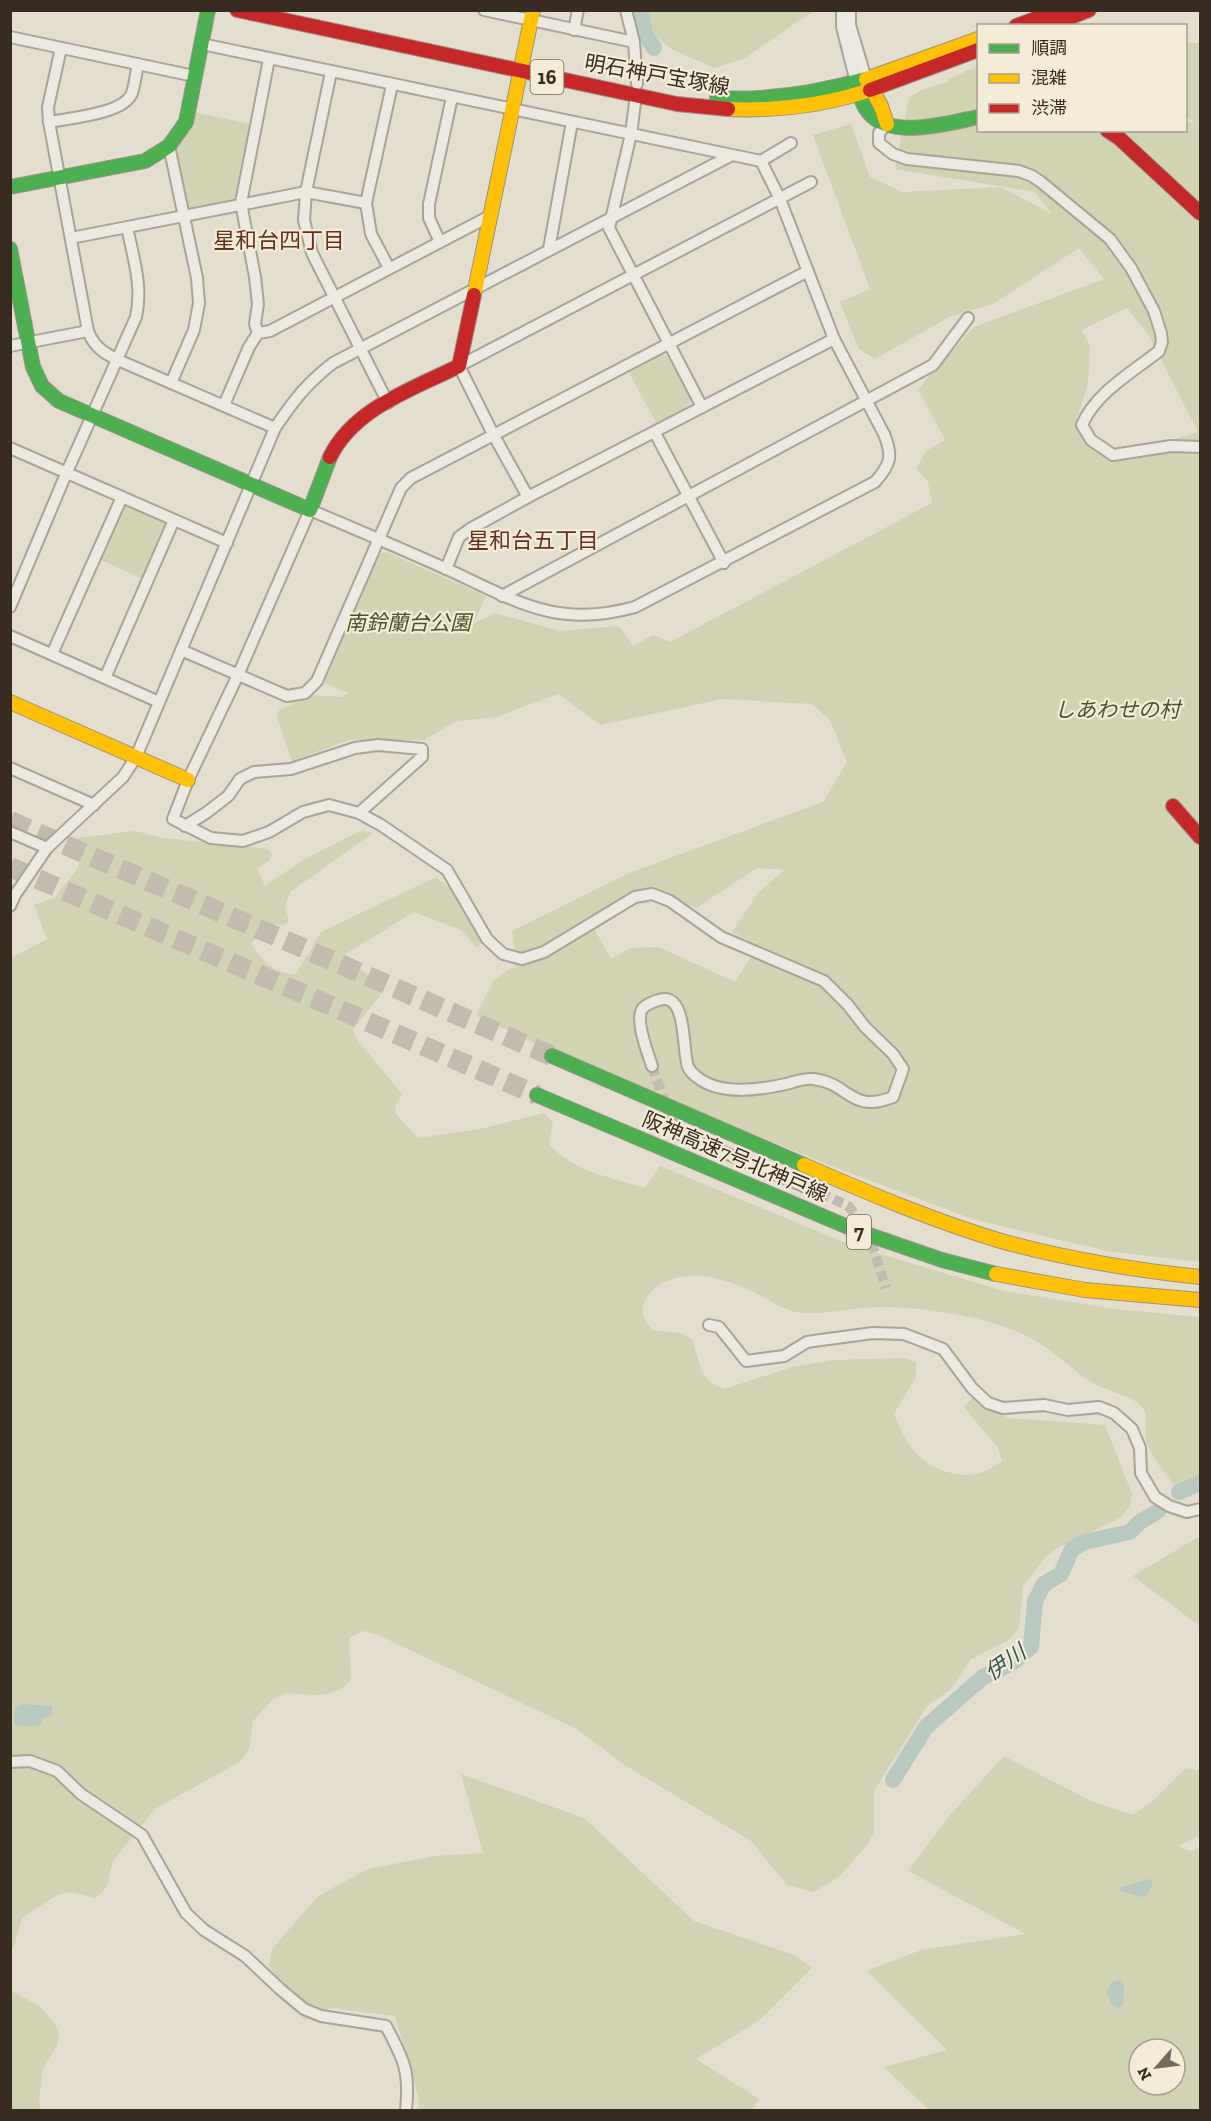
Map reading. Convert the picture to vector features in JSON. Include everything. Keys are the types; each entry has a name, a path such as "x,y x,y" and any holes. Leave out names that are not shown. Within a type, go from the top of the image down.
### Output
{"main road":[{"path":"10,187 145,161 169,146 186,122 208,10"},
{"name":"明石神戸宝塚線","path":"237,10 637,90 677,104 752,111 810,107 863,86"},
{"name":"明石神戸宝塚線","path":"290,10 520,66"},
{"path":"1021,24 1059,10"},
{"path":"1052,24 1089,10"},
{"path":"10,249 33,367 42,386 59,401 310,510 329,459 343,435 369,414 459,366 532,16"},
{"path":"863,86 977,39"},
{"path":"863,86 977,50"},
{"path":"863,86 866,109 875,119 887,124 917,128 977,117"},
{"path":"1110,132 1200,213"},
{"path":"10,702 188,780"},
{"path":"1173,807 1200,837"},
{"name":"阪神高速7号北神戸線","path":"552,1056 864,1191 948,1223 1000,1240 1068,1257 1200,1277"},
{"name":"阪神高速7号北神戸線","path":"537,1095 803,1209 864,1234 919,1252 973,1268 1055,1286 1143,1297 1200,1300"}],"street":[{"path":"484,10 532,16 574,30 634,42"},
{"path":"574,30 578,10"},
{"path":"626,10 634,42 637,90 631,134 609,228 702,407"},
{"path":"842,10 842,27 863,86"},
{"path":"850,10 850,25 863,86"},
{"path":"10,37 194,76"},
{"path":"202,44 730,156 761,161 791,143"},
{"path":"60,48 48,107 49,122 58,178 92,342 102,352 118,360 275,428"},
{"path":"258,333 255,324 258,304 255,278 241,203 269,60"},
{"path":"49,122 112,110 123,104 132,94 138,64"},
{"path":"331,72 306,192 304,220 312,253 388,403"},
{"path":"389,268 371,234 366,203 392,85"},
{"path":"440,242 429,218 429,204 452,98"},
{"path":"549,249 572,122"},
{"path":"887,124 879,133 879,143 893,154 907,159 1006,169 1032,176 1110,239 1131,268 1154,311 1162,342 1159,351 1098,400 1087,413 1082,426 1091,440 1113,455 1171,446 1200,447"},
{"path":"169,146 199,303 194,330 171,383"},
{"path":"12,898 47,848 123,777 136,756 275,428 296,396 333,363 730,156"},
{"path":"652,1066 640,1024 640,1015 642,1009 652,1002 666,999 675,1004 683,1021 684,1051 688,1068 704,1082 743,1091 810,1078 826,1081 869,1104 893,1097 903,1069 892,1054 824,981 721,937 670,900 652,894 635,897 544,952 522,959 502,954 487,939 447,870 381,825 359,813 329,805 303,812 269,832 243,841 211,838 173,819 188,780 238,675 310,510 380,539 502,596 539,610 580,616 612,614 635,607 724,563 875,482 887,468 890,450 868,401 834,339 780,199 761,161"},
{"path":"528,497 459,366 811,182"},
{"path":"71,238 306,192 366,203"},
{"path":"224,405 249,347 258,333 270,331 490,216"},
{"path":"10,607 136,317 140,301 127,226"},
{"path":"181,650 287,696 305,693 317,681 401,488 411,478 808,271"},
{"path":"502,596 933,365 968,318"},
{"path":"10,346 88,331"},
{"path":"446,569 459,537 470,529 834,339"},
{"path":"655,433 724,563"},
{"path":"11,450 227,543"},
{"path":"52,654 122,498"},
{"path":"105,678 174,520"},
{"path":"10,636 159,702"},
{"path":"185,826 228,796 240,779 254,772 291,769 355,748 378,745 422,749 422,757 359,813"},
{"path":"10,768 94,805"},
{"path":"10,832 47,848"},
{"path":"673,1125 674,1130 678,1133 820,1194"},
{"path":"709,1324 719,1327 746,1361 784,1356 807,1342 873,1334 904,1334 943,1349 972,1389 988,1402 1003,1408 1044,1406 1068,1410 1099,1407 1114,1413 1132,1430 1140,1448 1141,1473 1155,1497 1169,1506 1187,1512 1200,1509"},
{"path":"10,1762 30,1761 57,1772 81,1794 142,1835 186,1913 204,1930 245,1956 304,2009 321,2016 386,2026 404,2060 406,2110"}],"green space":[{"path":"646,10 813,11 745,58 714,68 671,49 653,34"},
{"path":"1187,43 1200,43 1200,1262 1107,1251 972,1219 829,1165 550,1051 476,1015 494,980 517,964 512,931 629,873 823,802 847,762 830,720 812,704 722,699 601,725 558,694 496,717 456,721 424,740 349,740 292,761 277,717 279,710 312,695 342,697 348,693 324,683 379,554 386,552 486,596 473,624 495,613 560,631 619,626 633,646 653,635 670,642 932,503 928,482 916,469 926,451 945,440 918,389 974,327 1104,279 1079,248 993,304 951,316 875,359 858,348 840,302 870,289 813,135 851,124 870,177 902,192 1001,187 1052,214 1035,192 895,169 909,98 921,90 948,82 948,79 977,66 977,132 1187,132 1187,122 1195,123 1187,117","holes":["1127,308 1148,334 1198,432 1150,447 1111,450 1091,444 1077,419 1088,383 1090,345 1081,330","757,868 784,870 758,893 732,932 758,946 735,982 659,947 630,948 611,959 595,930 650,892 696,908"]},
{"path":"194,112 250,124 239,196 233,201 191,209 185,204 175,154"},
{"path":"661,354 667,356 691,400 688,408 657,424 628,371"},
{"path":"128,504 164,519 167,526 143,579 99,559 122,507"},
{"path":"135,831 163,838 268,849 272,855 269,861 257,868 265,886 303,860 358,832 373,833 290,892 285,906 289,921 284,925 270,925 251,943 269,965 287,973 296,974 321,932 436,877 450,888 482,942 477,948 461,930 414,912 344,955 371,978 380,996 353,1029 355,1037 402,1094 395,1106 396,1114 418,1138 480,1129 544,1113 553,1123 549,1144 569,1161 607,1177 645,1188 660,1166 851,1245 1004,1291 1114,1309 1200,1317 1200,1486 1177,1489 1148,1446 1146,1415 1141,1406 1129,1398 1094,1384 1039,1343 1004,1327 961,1315 895,1307 815,1313 795,1312 784,1309 736,1284 706,1276 686,1276 661,1283 648,1296 643,1305 643,1313 652,1330 680,1333 692,1339 702,1372 711,1383 724,1389 792,1367 833,1360 903,1358 916,1362 916,1377 894,1414 911,1447 934,1467 951,1473 969,1475 984,1472 1002,1461 998,1448 964,1407 973,1397 1008,1418 1105,1425 1132,1494 1130,1507 1120,1518 1057,1548 1045,1558 1023,1586 1019,1628 1009,1640 971,1659 950,1690 927,1706 874,1791 874,1832 867,1845 839,1877 813,1892 787,1885 751,1841 626,1766 577,1729 376,1634 362,1631 349,1638 351,1680 341,1689 328,1694 286,1693 272,1700 253,1721 249,1749 241,1761 155,1809 113,1861 106,1888 96,1898 70,1892 57,1895 22,1918 14,1947 11,1950 11,958 47,939 34,905 55,897 79,867 77,838"},
{"path":"1200,1536 1200,1626 1133,1576"},
{"path":"1004,1756 1091,1801 1132,1815 1152,1802 1186,1768 1200,1771 1200,1836 1180,1845 1181,1848 1191,1851 1200,1847 1200,2110 929,2110 884,2067 947,2050 867,1971 921,1950 1026,1934 908,1871 951,1814"},
{"path":"461,1774 584,1818 694,1921 794,1955 812,1968 760,2020 696,2059 759,2099 753,2110 418,2110 419,2099 395,2016 331,2008 304,2020 285,1995 269,1965 272,1949 318,1896 368,1869 436,1856 483,1853"},
{"path":"11,1991 41,2007 59,2030 58,2044 43,2069 39,2099 41,2110 11,2110"}],"shaded area":[{"path":"21,1704 52,1706 52,1716 44,1717 40,1725 26,1727 16,1725 14,1722 15,1708"},
{"path":"1148,1879 1153,1883 1147,1895 1140,1897 1120,1891 1119,1888"},
{"path":"1117,1980 1122,1982 1124,1987 1123,2005 1118,2008 1112,2005 1107,1993 1111,1983"}],"waterway":[{"path":"640,10 646,36 654,48"},
{"name":"伊川","path":"1179,1492 1200,1483"},
{"name":"伊川","path":"893,1780 926,1727 983,1677 1012,1663 1031,1647 1035,1601 1044,1584 1061,1574 1072,1549 1084,1542 1130,1532 1140,1522 1158,1511"}],"tunnel":[{"path":"10,821 552,1056"},
{"path":"10,867 537,1095"},
{"path":"652,1066 673,1125"},
{"path":"820,1193 848,1206 867,1229 886,1288"}],"traffic: fast":[{"path":"10,187 145,161 169,146 186,122 208,10"},
{"path":"717,98 792,95 866,79"},
{"path":"856,83 869,113 879,121 892,126 921,127 977,117"},
{"path":"10,249 33,367 42,386 59,401 310,510 330,457"},
{"path":"552,1056 804,1165"},
{"path":"537,1095 855,1230 942,1260 996,1274"}],"traffic: slow":[{"path":"474,295 533,10"},
{"path":"887,124 881,106 866,79 977,39"},
{"path":"728,109 800,106 835,100 870,90"},
{"path":"10,702 188,780"},
{"path":"804,1165 926,1216 1001,1241 1100,1263 1200,1277"},
{"path":"996,1274 1085,1290 1200,1300"}],"traffic: jam":[{"path":"237,10 677,104 728,109"},
{"path":"1021,24 1059,10"},
{"path":"1053,24 1089,10"},
{"path":"870,90 977,50"},
{"path":"1110,132 1200,213"},
{"path":"330,457 354,425 369,413 404,392 459,366 474,295"},
{"path":"1173,806 1200,837"}],"district":[{"name":"星和台四丁目","path":"279,240"},
{"name":"星和台五丁目","path":"533,540"}],"park label":[{"name":"南鈴蘭台公園","path":"408,623"},
{"name":"しあわせの村","path":"1117,710"}]}
